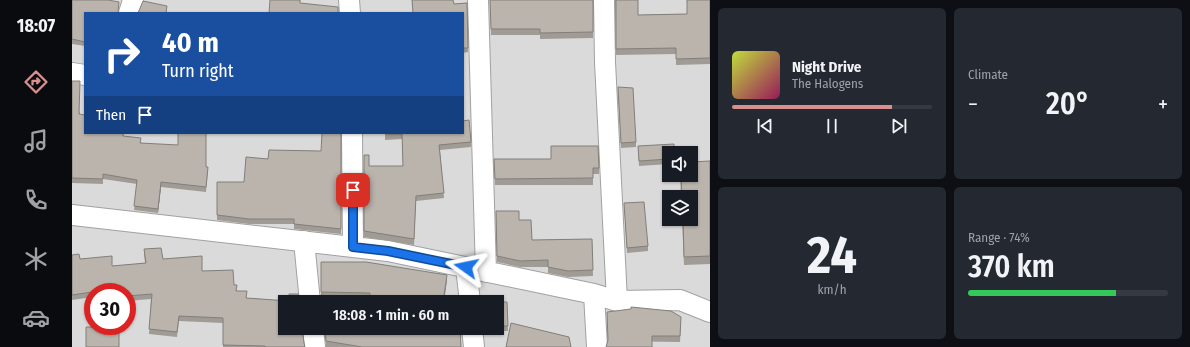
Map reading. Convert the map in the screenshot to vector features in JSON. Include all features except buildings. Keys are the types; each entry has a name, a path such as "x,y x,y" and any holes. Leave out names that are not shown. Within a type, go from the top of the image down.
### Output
{"street":[{"path":"130,12 133,0"},
{"path":"349,0 350,12"},
{"path":"478,0 486,272"},
{"path":"604,0 605,62 617,301"},
{"path":"72,73 84,75"},
{"path":"352,134 353,247"},
{"path":"72,215 388,251 594,294 617,301 680,300 710,312"},
{"path":"304,241 309,295"},
{"path":"466,267 469,295"},
{"path":"594,294 597,347"},
{"path":"314,335 315,347"},
{"path":"473,335 474,347"}],"shaded area":[{"path":"72,0 710,0 710,347 72,347"}],"route":[{"path":"353,190 353,247 388,251 466,267"}]}
